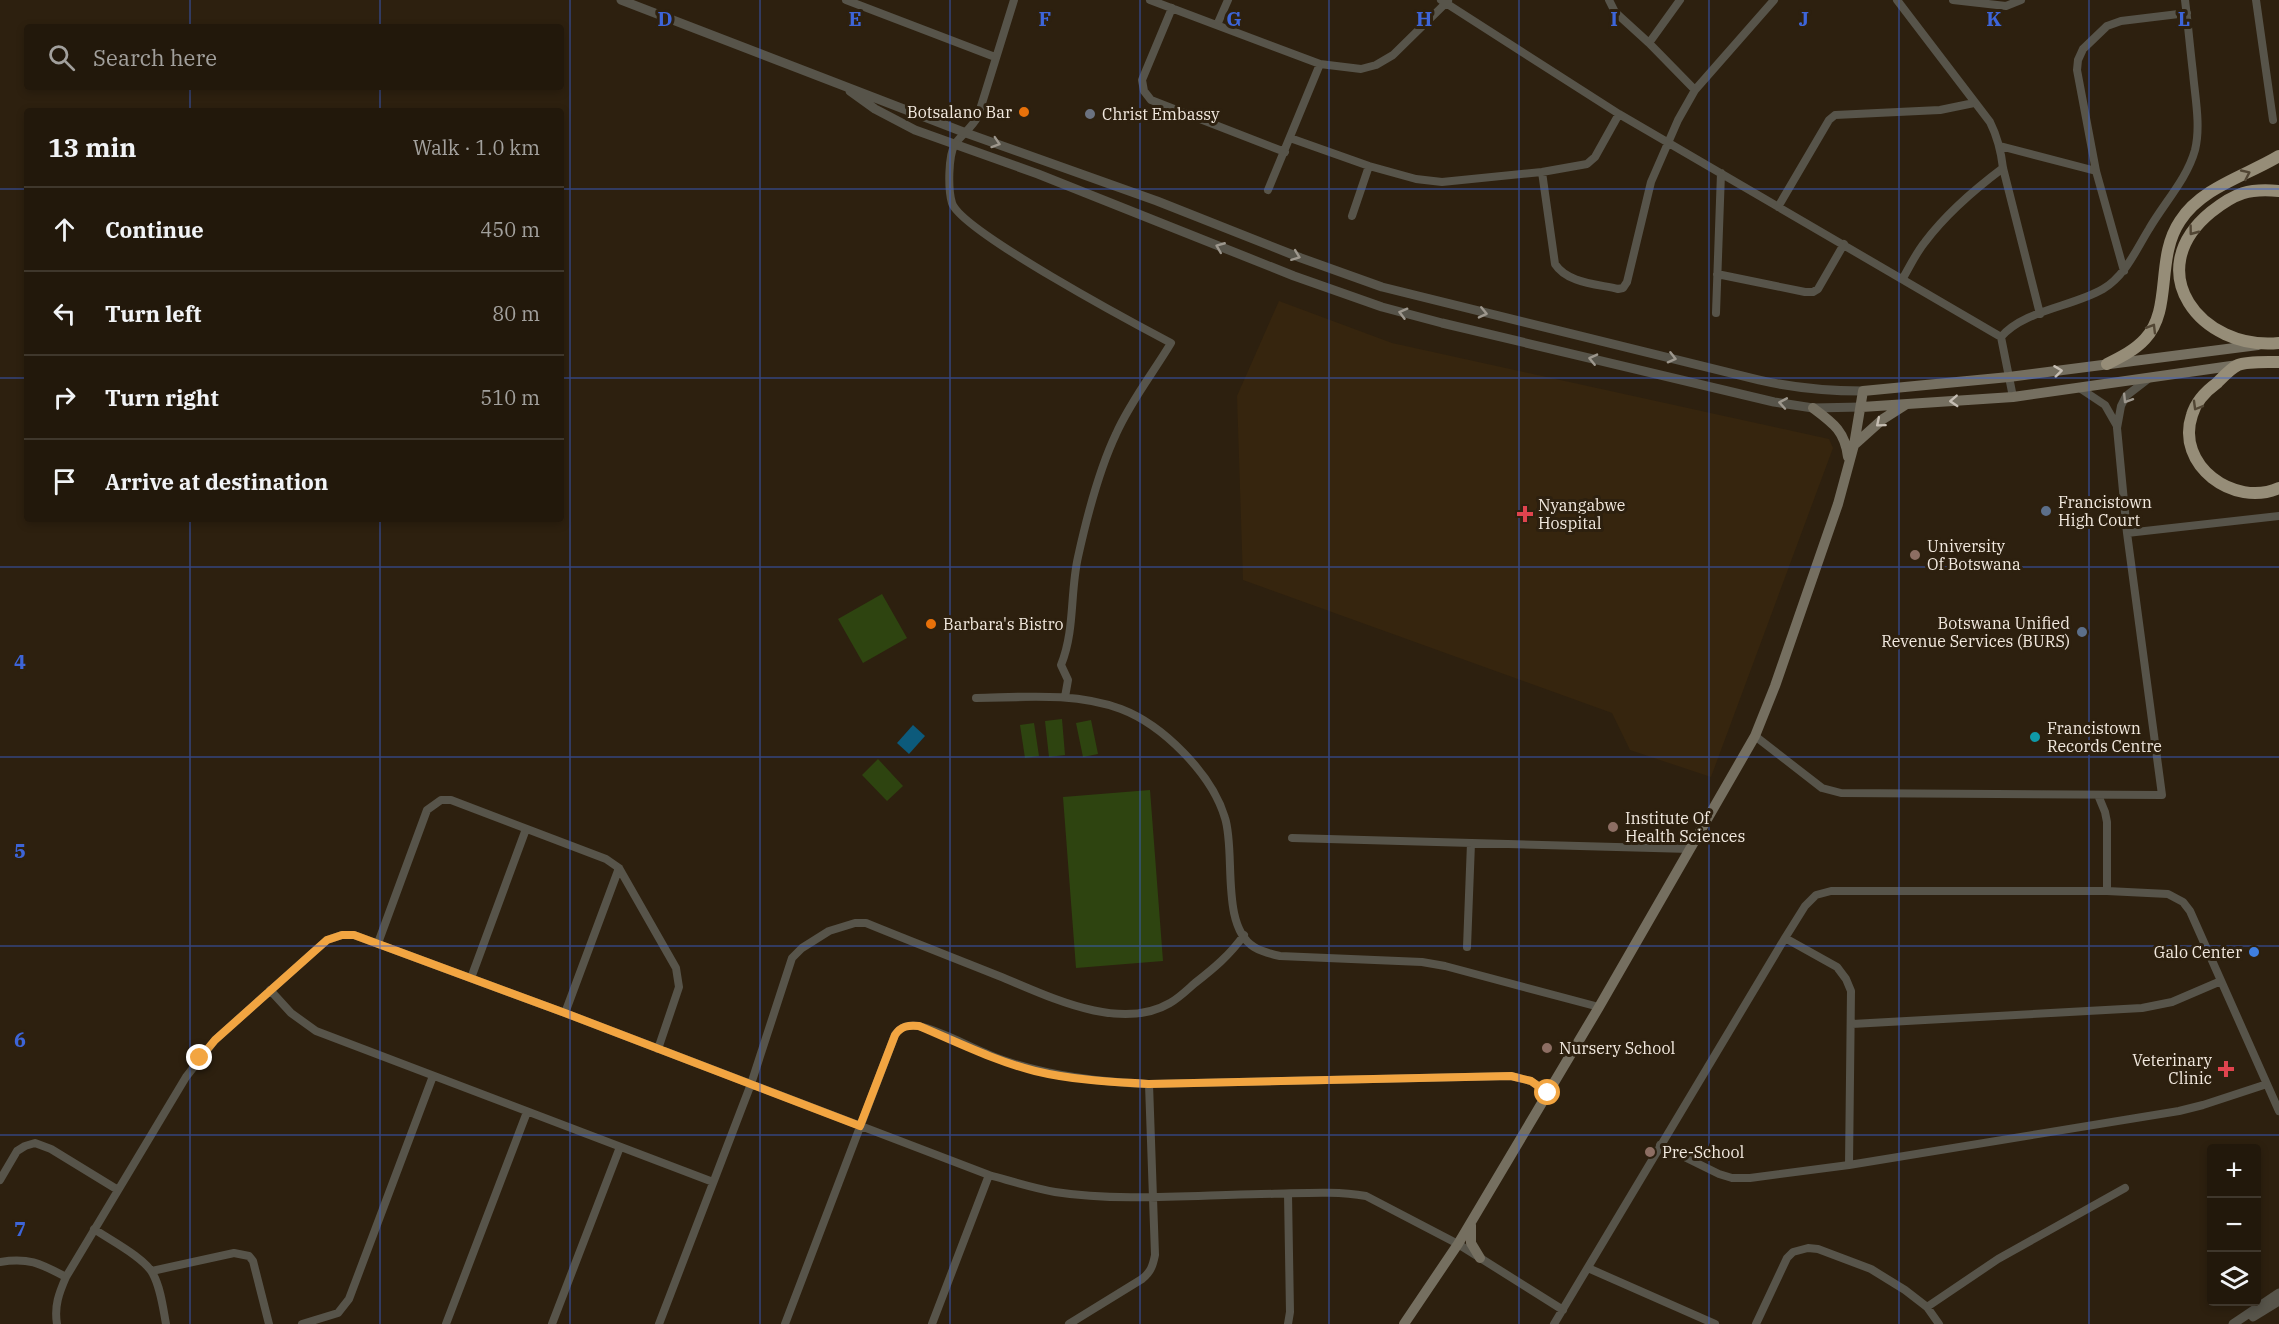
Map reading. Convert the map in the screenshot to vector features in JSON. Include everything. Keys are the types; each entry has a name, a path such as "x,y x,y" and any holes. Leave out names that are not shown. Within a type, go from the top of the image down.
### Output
{"highway":[{"path":"2107,364 2129,352 2154,328 2159,314 2169,242 2179,222 2192,206 2209,193 2279,156"},
{"path":"2279,191 2260,189 2245,191 2219,206 2194,227 2180,255 2179,266 2184,294 2202,319 2216,329 2234,337 2265,344 2279,343"},
{"path":"2279,362 2238,365 2208,390 2197,403 2191,416 2189,430 2191,446 2198,461 2208,474 2229,489 2260,493 2279,488"}],"main road":[{"path":"1404,1324 1472,1222 1755,736 1795,630 1838,504 1854,445 1863,391 2009,377 2265,344"},
{"path":"1862,407 2013,398 2238,365"},
{"path":"1854,445 1883,419 1908,403"},
{"path":"1813,408 1841,432 1847,443 1849,464"},
{"path":"1472,1222 1471,1243 1480,1258"}],"street":[{"path":"621,0 966,133 1146,196 1301,258 1382,287 1759,380 1816,390 1863,391"},
{"path":"846,0 995,57"},
{"path":"1014,0 974,126 955,144 951,155 952,202 960,216 969,223 1064,284 1171,343 1116,434 1097,487 1078,558 1072,593 1067,653 1061,665 1068,680 1065,697"},
{"path":"1150,0 1164,2 1172,8 1320,64 1361,69 1376,65 1393,55 1445,1 1619,114 2001,337 2013,398"},
{"path":"1218,25 1228,0"},
{"path":"1609,0 1615,12 1695,90"},
{"path":"1649,43 1680,0"},
{"path":"1542,172 1555,264 1560,272 1568,277 1618,290 1623,288 1627,282 1648,192 1678,120 1695,90 1774,0"},
{"path":"1897,0 1990,122 2000,146 2003,168 2040,314"},
{"path":"1953,0 2006,6 2021,0"},
{"path":"2001,337 2009,327 2090,297 2110,285 2124,271 2185,174 2195,150 2197,130 2185,0"},
{"path":"2256,0 2273,120"},
{"path":"1172,8 1143,80 1144,91 1151,100 1284,152"},
{"path":"2124,271 2096,171 2077,70 2078,60 2083,49 2106,26 2121,21 2187,13"},
{"path":"1268,190 1320,64"},
{"path":"843,86 875,109 905,125 1071,186 1294,276 1382,307 1774,402 1813,408 1862,407"},
{"path":"1778,207 1835,115 1849,112 1940,110 1974,103"},
{"path":"1290,138 1369,166 1428,182 1542,172 1587,164 1595,157 1619,114"},
{"path":"2000,146 2096,171"},
{"path":"1352,216 1369,166"},
{"path":"1903,278 1934,230 2003,168"},
{"path":"1716,313 1721,173"},
{"path":"1717,274 1813,292 1818,288 1844,244"},
{"path":"1755,736 1822,788 1841,793 2162,795 2127,533 2117,428 2121,406 2126,396 2149,378"},
{"path":"2080,389 2105,405 2117,428"},
{"path":"2127,533 2279,516"},
{"path":"1026,697 976,698 1065,697 1101,703 1136,715 1186,755 1221,805 1226,820 1233,910 1237,925 1252,946 1264,953 1280,956 1422,962 1599,1007"},
{"path":"2098,795 2107,822 2107,891"},
{"path":"378,943 427,810 441,800 451,800 606,859 619,868 679,977 679,987 658,1049"},
{"path":"471,978 526,829"},
{"path":"1292,838 1690,849"},
{"path":"1467,947 1471,843"},
{"path":"565,1013 619,868"},
{"path":"1554,1324 1785,938 1805,906 1816,895 1831,891 2107,891 2168,894 2183,902 2190,911 2279,1111"},
{"path":"659,1324 751,1084 792,958 812,941 841,927 866,923 1016,982 1047,997 1074,1006 1125,1014 1144,1012 1170,1003 1226,958 1244,936"},
{"path":"57,1324 55,1310 57,1299 66,1277 200,1058 215,1040 327,940 342,935 354,935 378,943 989,1175 1030,1187 1057,1192 1153,1196 1354,1194 1366,1196 1458,1244 1563,1310"},
{"path":"1785,938 1836,967 1846,979 1851,991 1849,1165"},
{"path":"1852,1024 2142,1008 2172,1002 2221,981"},
{"path":"270,990 291,1013 316,1031 713,1182"},
{"path":"786,1324 895,1035 899,1029 911,1025 919,1026 1035,1071 1109,1082 1149,1084 1511,1076 1531,1081 1548,1093"},
{"path":"302,1324 338,1312 349,1299 433,1076"},
{"path":"1069,1324 1149,1273 1155,1255 1149,1084"},
{"path":"1660,1145 1719,1174 1732,1178 1750,1178 1849,1165 2178,1111 2267,1084"},
{"path":"446,1324 527,1112"},
{"path":"0,1180 17,1151 35,1143 51,1149 118,1190"},
{"path":"552,1324 620,1147"},
{"path":"932,1324 989,1175"},
{"path":"1927,1307 1998,1259 2125,1188"},
{"path":"1288,1194 1290,1312 1288,1324"},
{"path":"94,1229 152,1271 166,1324"},
{"path":"1756,1324 1787,1258 1799,1249 1808,1248 1818,1249 1871,1269 1927,1307 1938,1324"},
{"path":"152,1271 234,1253 249,1256 253,1261 269,1324"},
{"path":"0,1262 27,1260 39,1263 66,1277"},
{"path":"1588,1268 1715,1324"},
{"path":"2234,1324 2279,1293"},
{"path":"2234,1324 2279,1301"}],"shaded area":[{"name":"Nyangabwe Hospital","path":"1279,301 1392,343 1829,439 1833,448 1711,777 1630,750 1612,713 1243,580 1237,396"}],"green space":[{"path":"882,594 907,638 863,663 838,619"},
{"path":"1062,719 1065,755 1049,757 1045,721"},
{"path":"1091,720 1098,754 1083,757 1076,723"},
{"path":"1034,723 1039,756 1025,758 1020,725"},
{"path":"878,759 903,786 887,801 862,775"},
{"path":"1150,790 1163,961 1076,968 1063,797"}],"water":[{"path":"913,725 925,736 909,754 897,743"}],"place":[{"name":"Botsalano Bar","path":"1024,112"},
{"name":"Christ Embassy","path":"1090,114"},
{"name":"Francistown High Court","path":"2046,511"},
{"name":"Nyangabwe Hospital","path":"1525,514"},
{"name":"University Of Botswana","path":"1915,555"},
{"name":"Barbara's Bistro","path":"931,624"},
{"name":"Botswana Unified Revenue Services (BURS)","path":"2082,632"},
{"name":"Francistown Records Centre","path":"2035,737"},
{"name":"Institute Of Health Sciences","path":"1613,827"},
{"name":"Galo Center","path":"2254,952"},
{"name":"Nursery School","path":"1547,1048"},
{"name":"Veterinary Clinic","path":"2226,1069"},
{"name":"Pre-School","path":"1650,1152"}],"route":[{"path":"200,1058 215,1040 327,940 342,935 354,935 860,1126 895,1035 899,1029 911,1025 919,1026 1035,1071 1109,1082 1149,1084 1511,1076 1531,1081 1548,1093"}]}
